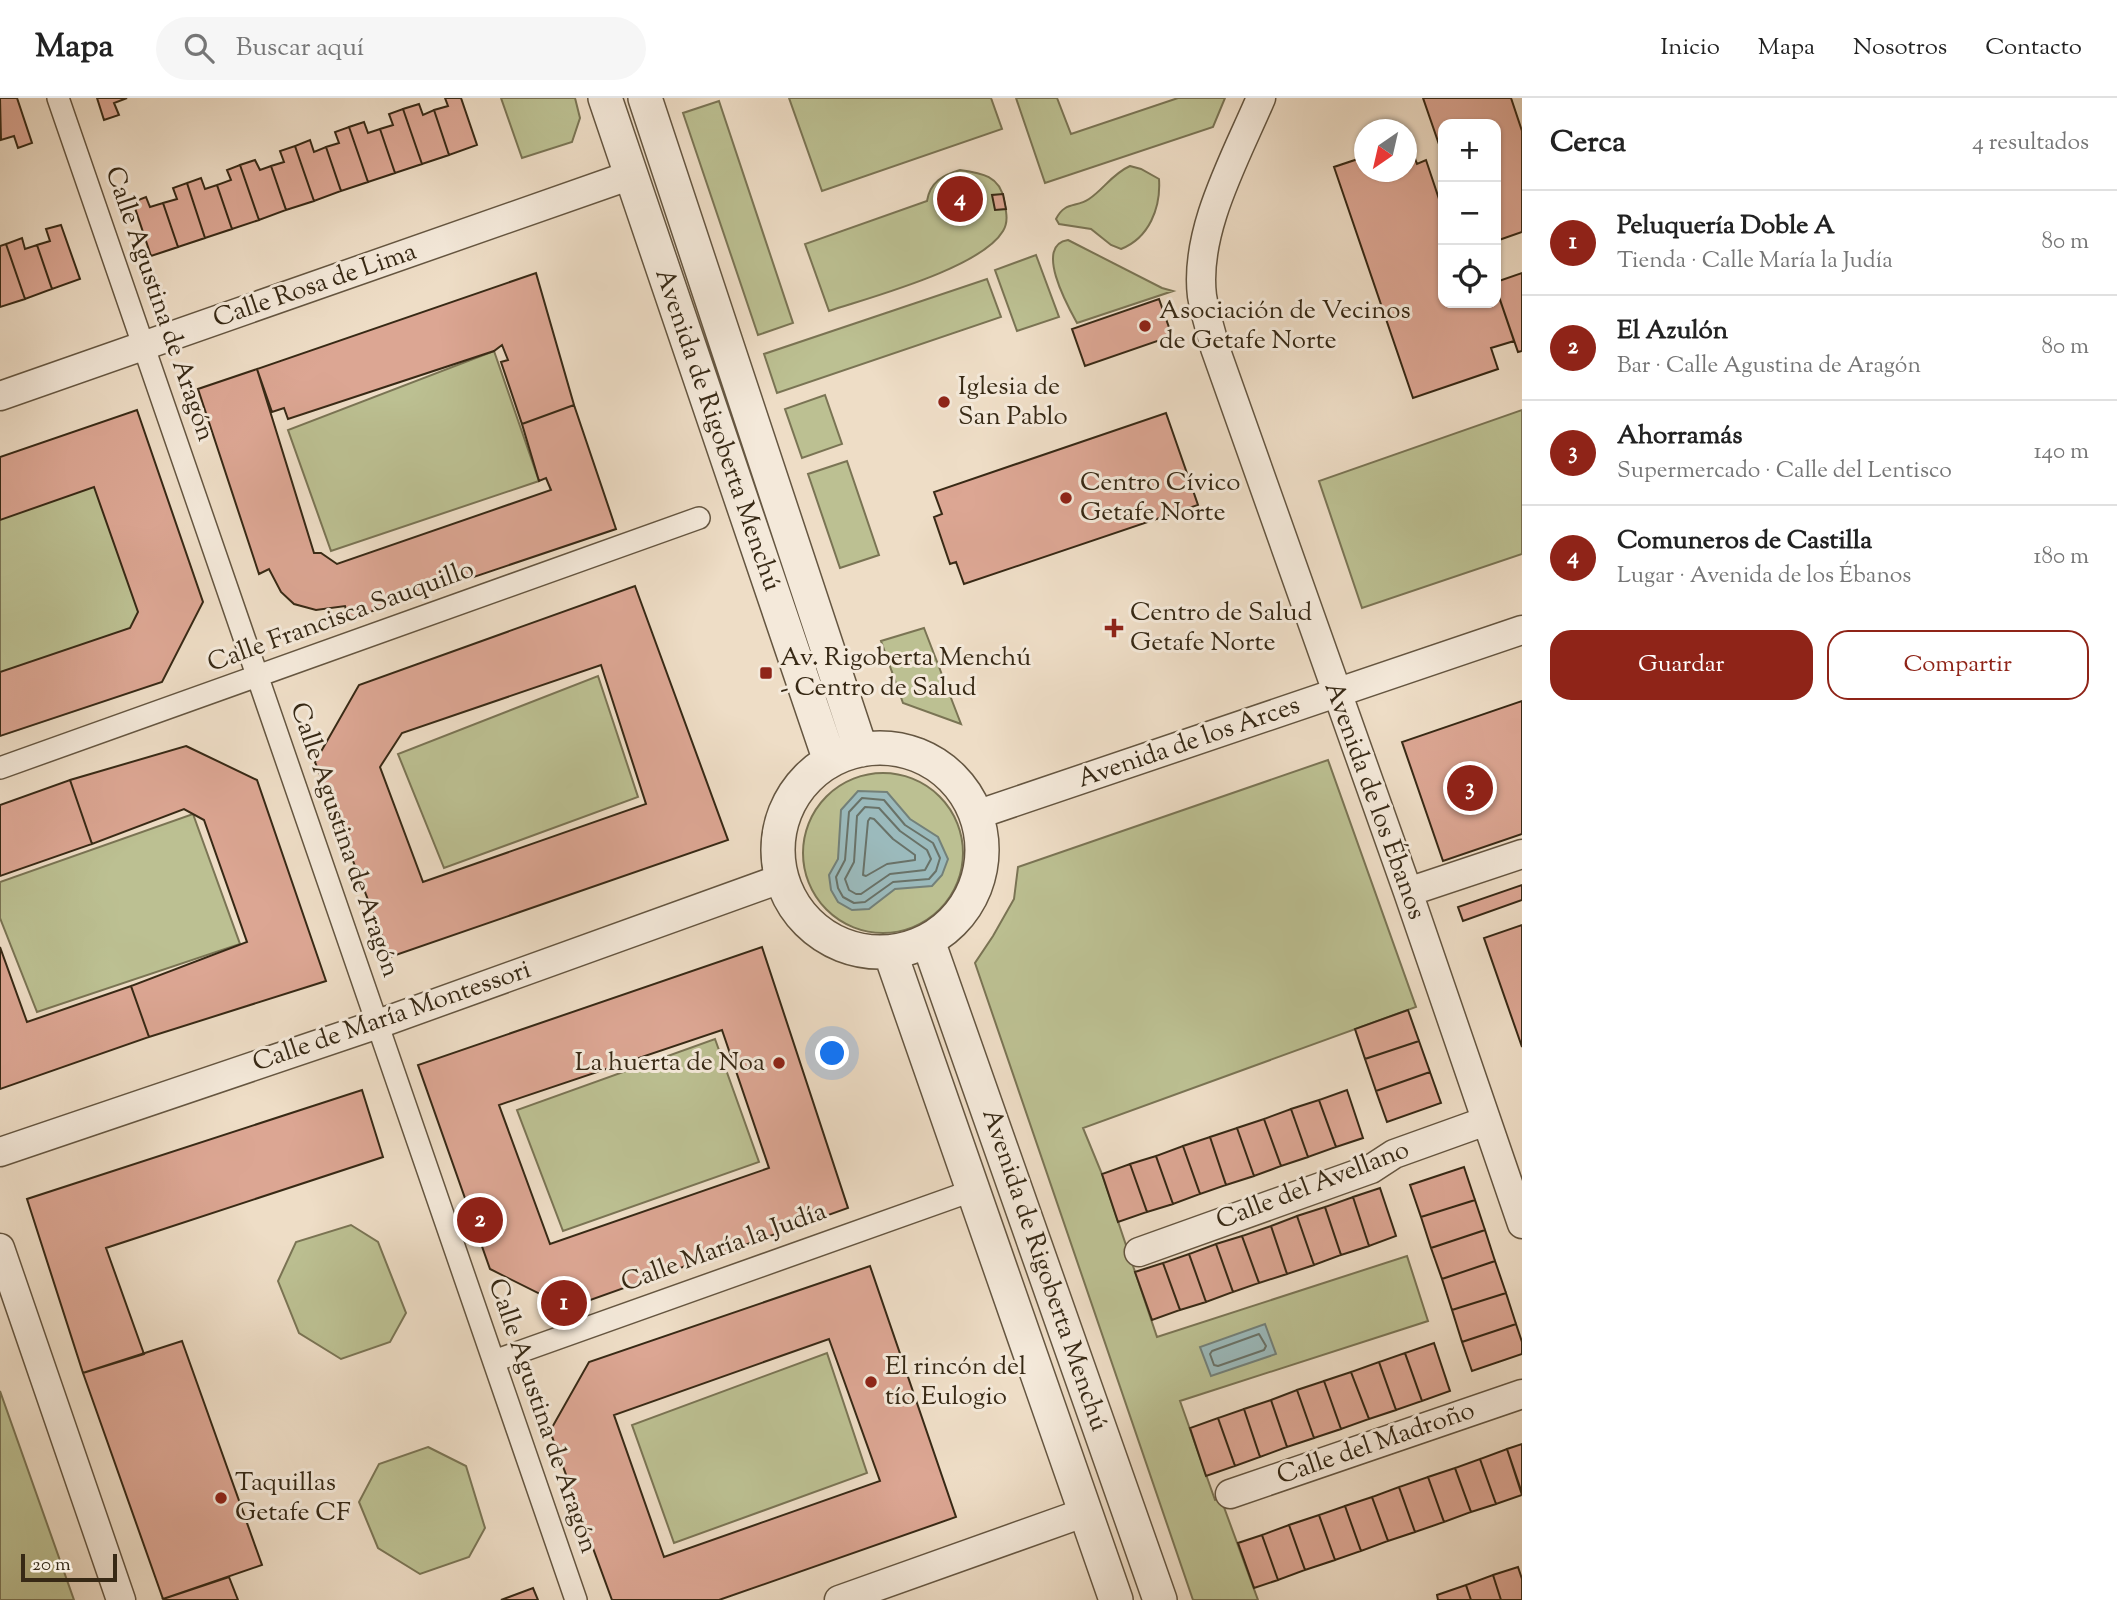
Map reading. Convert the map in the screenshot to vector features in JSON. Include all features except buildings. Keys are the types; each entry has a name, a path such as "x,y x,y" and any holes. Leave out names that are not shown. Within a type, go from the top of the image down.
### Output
{"street":[{"name":"Calle Agustina de Aragón","path":"58,98 576,1600"},
{"name":"Avenida de Rigoberta Menchú","path":"605,98 830,761"},
{"name":"Avenida de Rigoberta Menchú","path":"645,98 861,750"},
{"name":"Avenida de los Ébanos","path":"1261,98 1210,220 1202,250 1202,296 1215,348 1408,892 1522,1224"},
{"name":"Calle Rosa de Lima","path":"0,396 631,175"},
{"name":"Calle Francisca Sauquillo","path":"0,768 699,518"},
{"name":"Avenida de los Arces","path":"976,815 1522,630"},
{"path":"889,749 917,755 942,769 962,789 976,815 982,843 981,872 970,900 952,923 928,941 890,952 868,952 846,947 822,934 802,916 788,893 779,864 779,835 788,806 804,782 830,761 861,750 889,749"},
{"path":"1408,892 1522,853"},
{"name":"Calle de María Montessori","path":"0,1152 378,1024 783,878"},
{"name":"Avenida de Rigoberta Menchú","path":"928,941 1160,1600"},
{"name":"Avenida de Rigoberta Menchú","path":"890,952 1116,1600"},
{"name":"Calle del Avellano","path":"1139,1252 1371,1169 1394,1154 1486,1121"},
{"name":"Calle María la Judía","path":"494,1361 974,1190"},
{"path":"0,1248 121,1600"},
{"name":"Calle del Madroño","path":"1230,1494 1522,1394"},
{"path":"839,1600 1086,1512"}],"green space":[{"path":"501,98 575,98 580,118 572,142 522,158"},
{"path":"789,98 991,98 1002,129 822,191"},
{"path":"1016,98 1057,98 1071,134 1178,98 1225,98 1213,127 1045,183"},
{"path":"719,101 793,323 758,335 683,113"},
{"path":"1130,166 1159,179 1155,211 1139,238 1121,249 1111,245 1091,229 1059,224 1056,219 1059,213 1089,199"},
{"path":"960,170 989,177 1002,192 1006,223 1003,231 991,244 972,257 923,280 829,311 805,244 927,201 938,180"},
{"path":"1068,240 1162,288 1173,291 1077,323 1061,290 1053,264 1058,244"},
{"path":"1036,255 1059,317 1017,331 995,270"},
{"path":"987,279 1001,317 777,393 764,354"},
{"path":"494,351 539,481 331,551 288,430"},
{"path":"825,395 842,444 802,458 785,409"},
{"path":"1522,410 1522,554 1362,608 1319,481"},
{"path":"847,461 879,555 840,568 808,474"},
{"path":"104,481 153,622 0,673 0,519"},
{"path":"924,628 961,724 903,703 881,641"},
{"path":"598,676 638,797 444,868 398,754"},
{"path":"1328,760 1416,1007 1083,1128 1102,1174 1157,1337 1407,1256 1428,1321 1180,1401 1215,1500 1221,1499 1258,1600 1193,1600 975,963 1014,899 1018,867"},
{"path":"883,773 913,780 939,797 956,823 963,853 956,883 939,909 913,926 883,933 853,926 827,909 810,883 803,853 810,823 827,797 853,780"},
{"path":"193,814 240,944 37,1012 0,918 0,882"},
{"path":"715,1039 759,1162 563,1231 517,1110"},
{"path":"351,1225 378,1242 406,1313 390,1342 341,1359 299,1333 278,1281 296,1242"},
{"path":"827,1353 867,1473 674,1543 632,1425"},
{"path":"0,1391 74,1600 0,1600"},
{"path":"428,1447 466,1466 485,1528 469,1557 420,1574 378,1548 359,1502 379,1464"}],"water":[{"path":"858,791 887,792 910,819 938,837 948,859 942,875 932,886 895,889 869,909 852,910 838,902 831,890 829,875 838,859 841,810"},
{"path":"1265,1324 1276,1354 1211,1376 1200,1347"}],"place":[{"name":"Comuneros de Castilla","path":"960,199"},
{"name":"Asociación de Vecinos de Getafe Norte","path":"1145,326"},
{"name":"Iglesia de San Pablo","path":"944,402"},
{"name":"Centro Cívico Getafe Norte","path":"1066,498"},
{"name":"Centro de Salud Getafe Norte","path":"1114,628"},
{"name":"Av. Rigoberta Menchú - Centro de Salud","path":"766,673"},
{"name":"Ahorramás","path":"1470,788"},
{"name":"La huerta de Noa","path":"779,1063"},
{"name":"El Azulón","path":"480,1220"},
{"name":"Peluquería Doble A","path":"564,1303"},
{"name":"El rincón del tío Eulogio","path":"871,1382"},
{"name":"Taquillas Getafe CF","path":"221,1498"}]}
